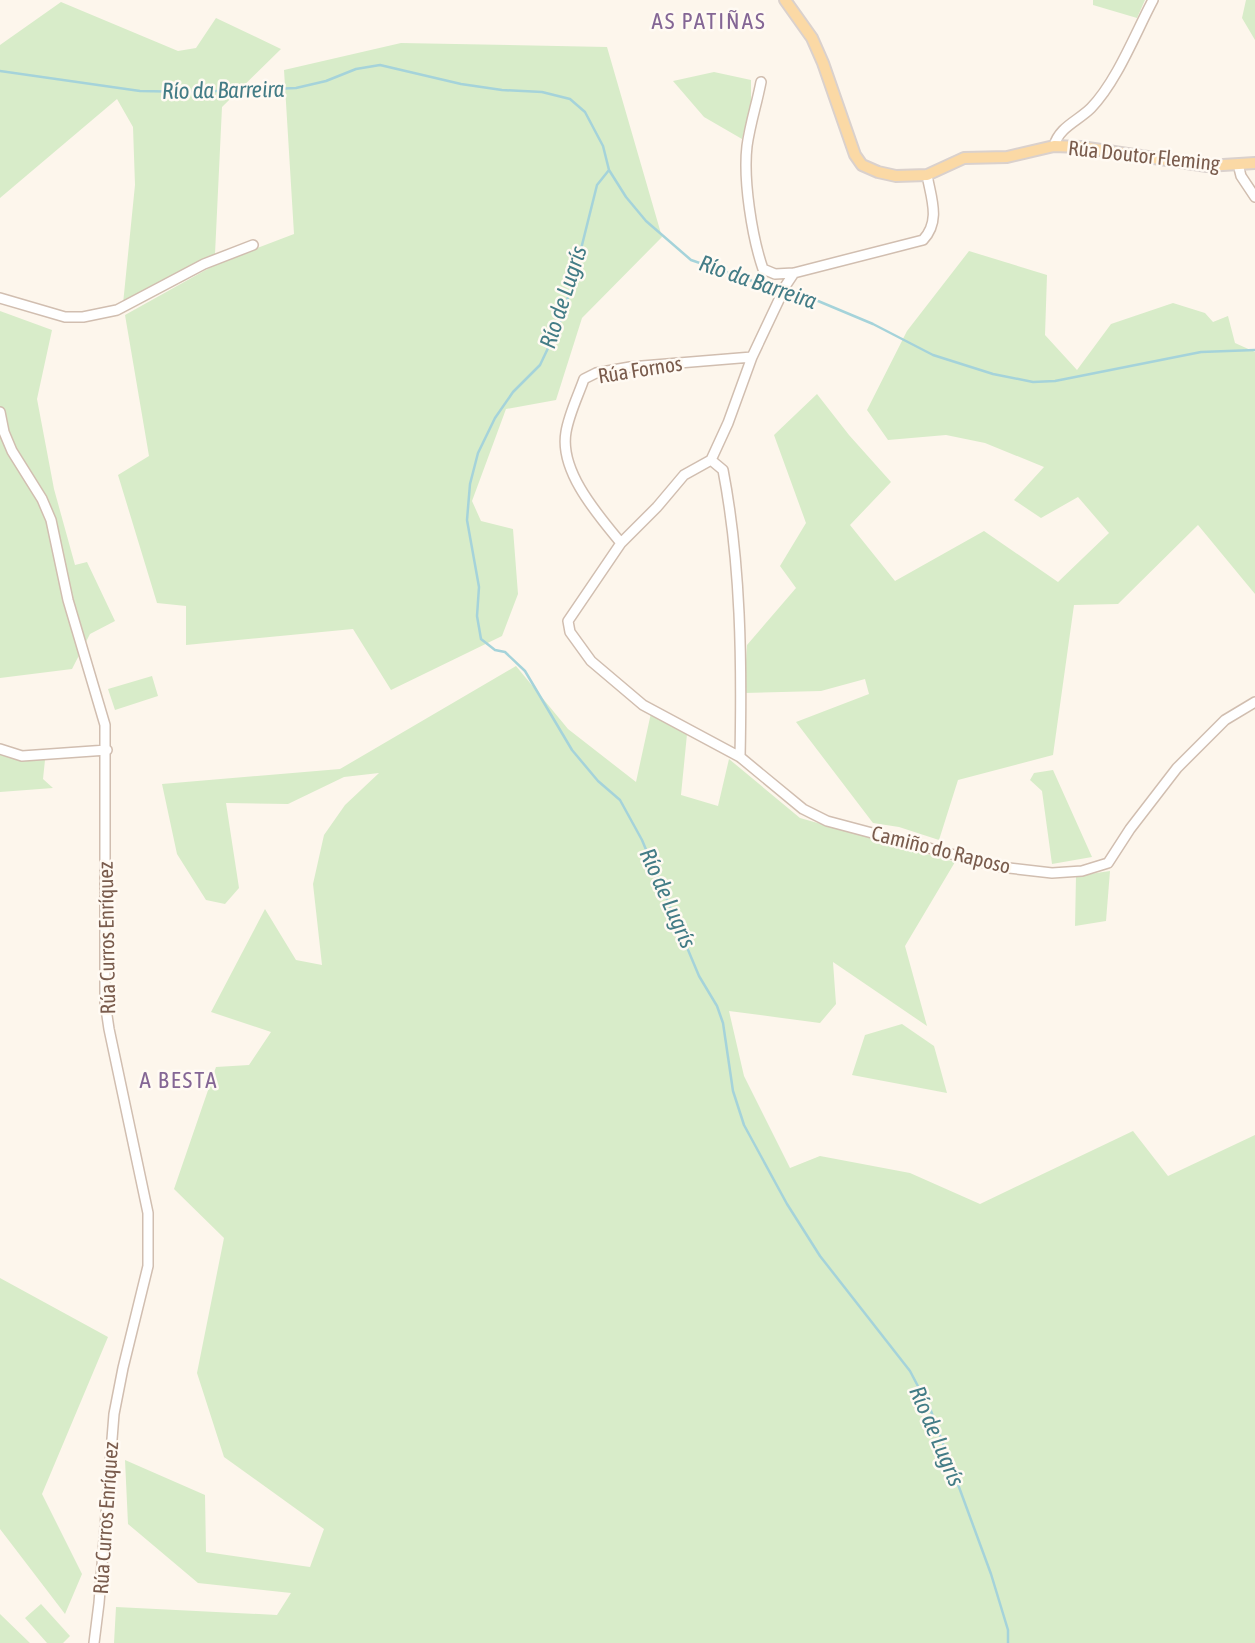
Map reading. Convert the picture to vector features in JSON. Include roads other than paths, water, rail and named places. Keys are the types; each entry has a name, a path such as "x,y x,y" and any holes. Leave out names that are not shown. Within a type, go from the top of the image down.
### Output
{"main road":[{"name":"Rúa Doutor Fleming","path":"785,0 812,38 855,155 862,165 878,172 896,176 927,175 964,158 1006,157 1054,146 1081,146 1207,166 1255,163"}],"street":[{"path":"1054,146 1056,138 1091,108 1112,78 1153,0"},
{"path":"761,82 747,145 746,173 757,253 763,269 775,274 794,272 923,240 932,231 934,215 927,175"},
{"name":"Rúa Doutor Fleming","path":"1238,164 1241,176 1255,197"},
{"path":"0,298 65,317 102,314 117,310 204,264 253,245"},
{"path":"711,460 723,470 732,535 740,654 740,757 643,705 591,661 570,632 568,621 621,543 684,475 711,460 728,423 752,357 794,272"},
{"name":"Rúa Fornos","path":"621,543 595,512 574,477 566,451 566,432 584,379 596,373 631,367 752,357"},
{"name":"Rúa Curros Enríquez","path":"0,412 12,451 43,499 51,520 68,600 105,725 105,1002 144,1193 149,1232 147,1275 122,1368 114,1414 94,1643"},
{"name":"Camiño do Raposo","path":"740,757 803,810 827,821 1000,867 1052,873 1082,871 1108,863 1129,829 1177,768 1226,720 1255,702"},
{"path":"0,749 22,756 107,750"}],"waterway":[{"name":"Río da Barreira","path":"0,71 140,91 193,92 296,88 326,81 356,69 380,65 461,84 542,92 570,99 585,112 603,146 609,170 626,197 646,221 691,260 761,284 799,293 873,324 933,355 993,374 1033,382 1055,381 1201,352 1255,350"},
{"name":"Río de Lugrís","path":"609,170 597,185 559,325 540,365 513,392 495,418 478,453 470,484 467,520 479,587 477,616 481,639 495,650 505,652 525,671 572,750 598,781 620,800 642,840 699,976 717,1006 723,1023 733,1091 744,1125 787,1204 820,1256 910,1371 931,1411 991,1574 1008,1630 1008,1643"}],"district":[{"name":"AS PATIÑAS","path":"709,21"},
{"name":"A BESTA","path":"179,1080"}]}
